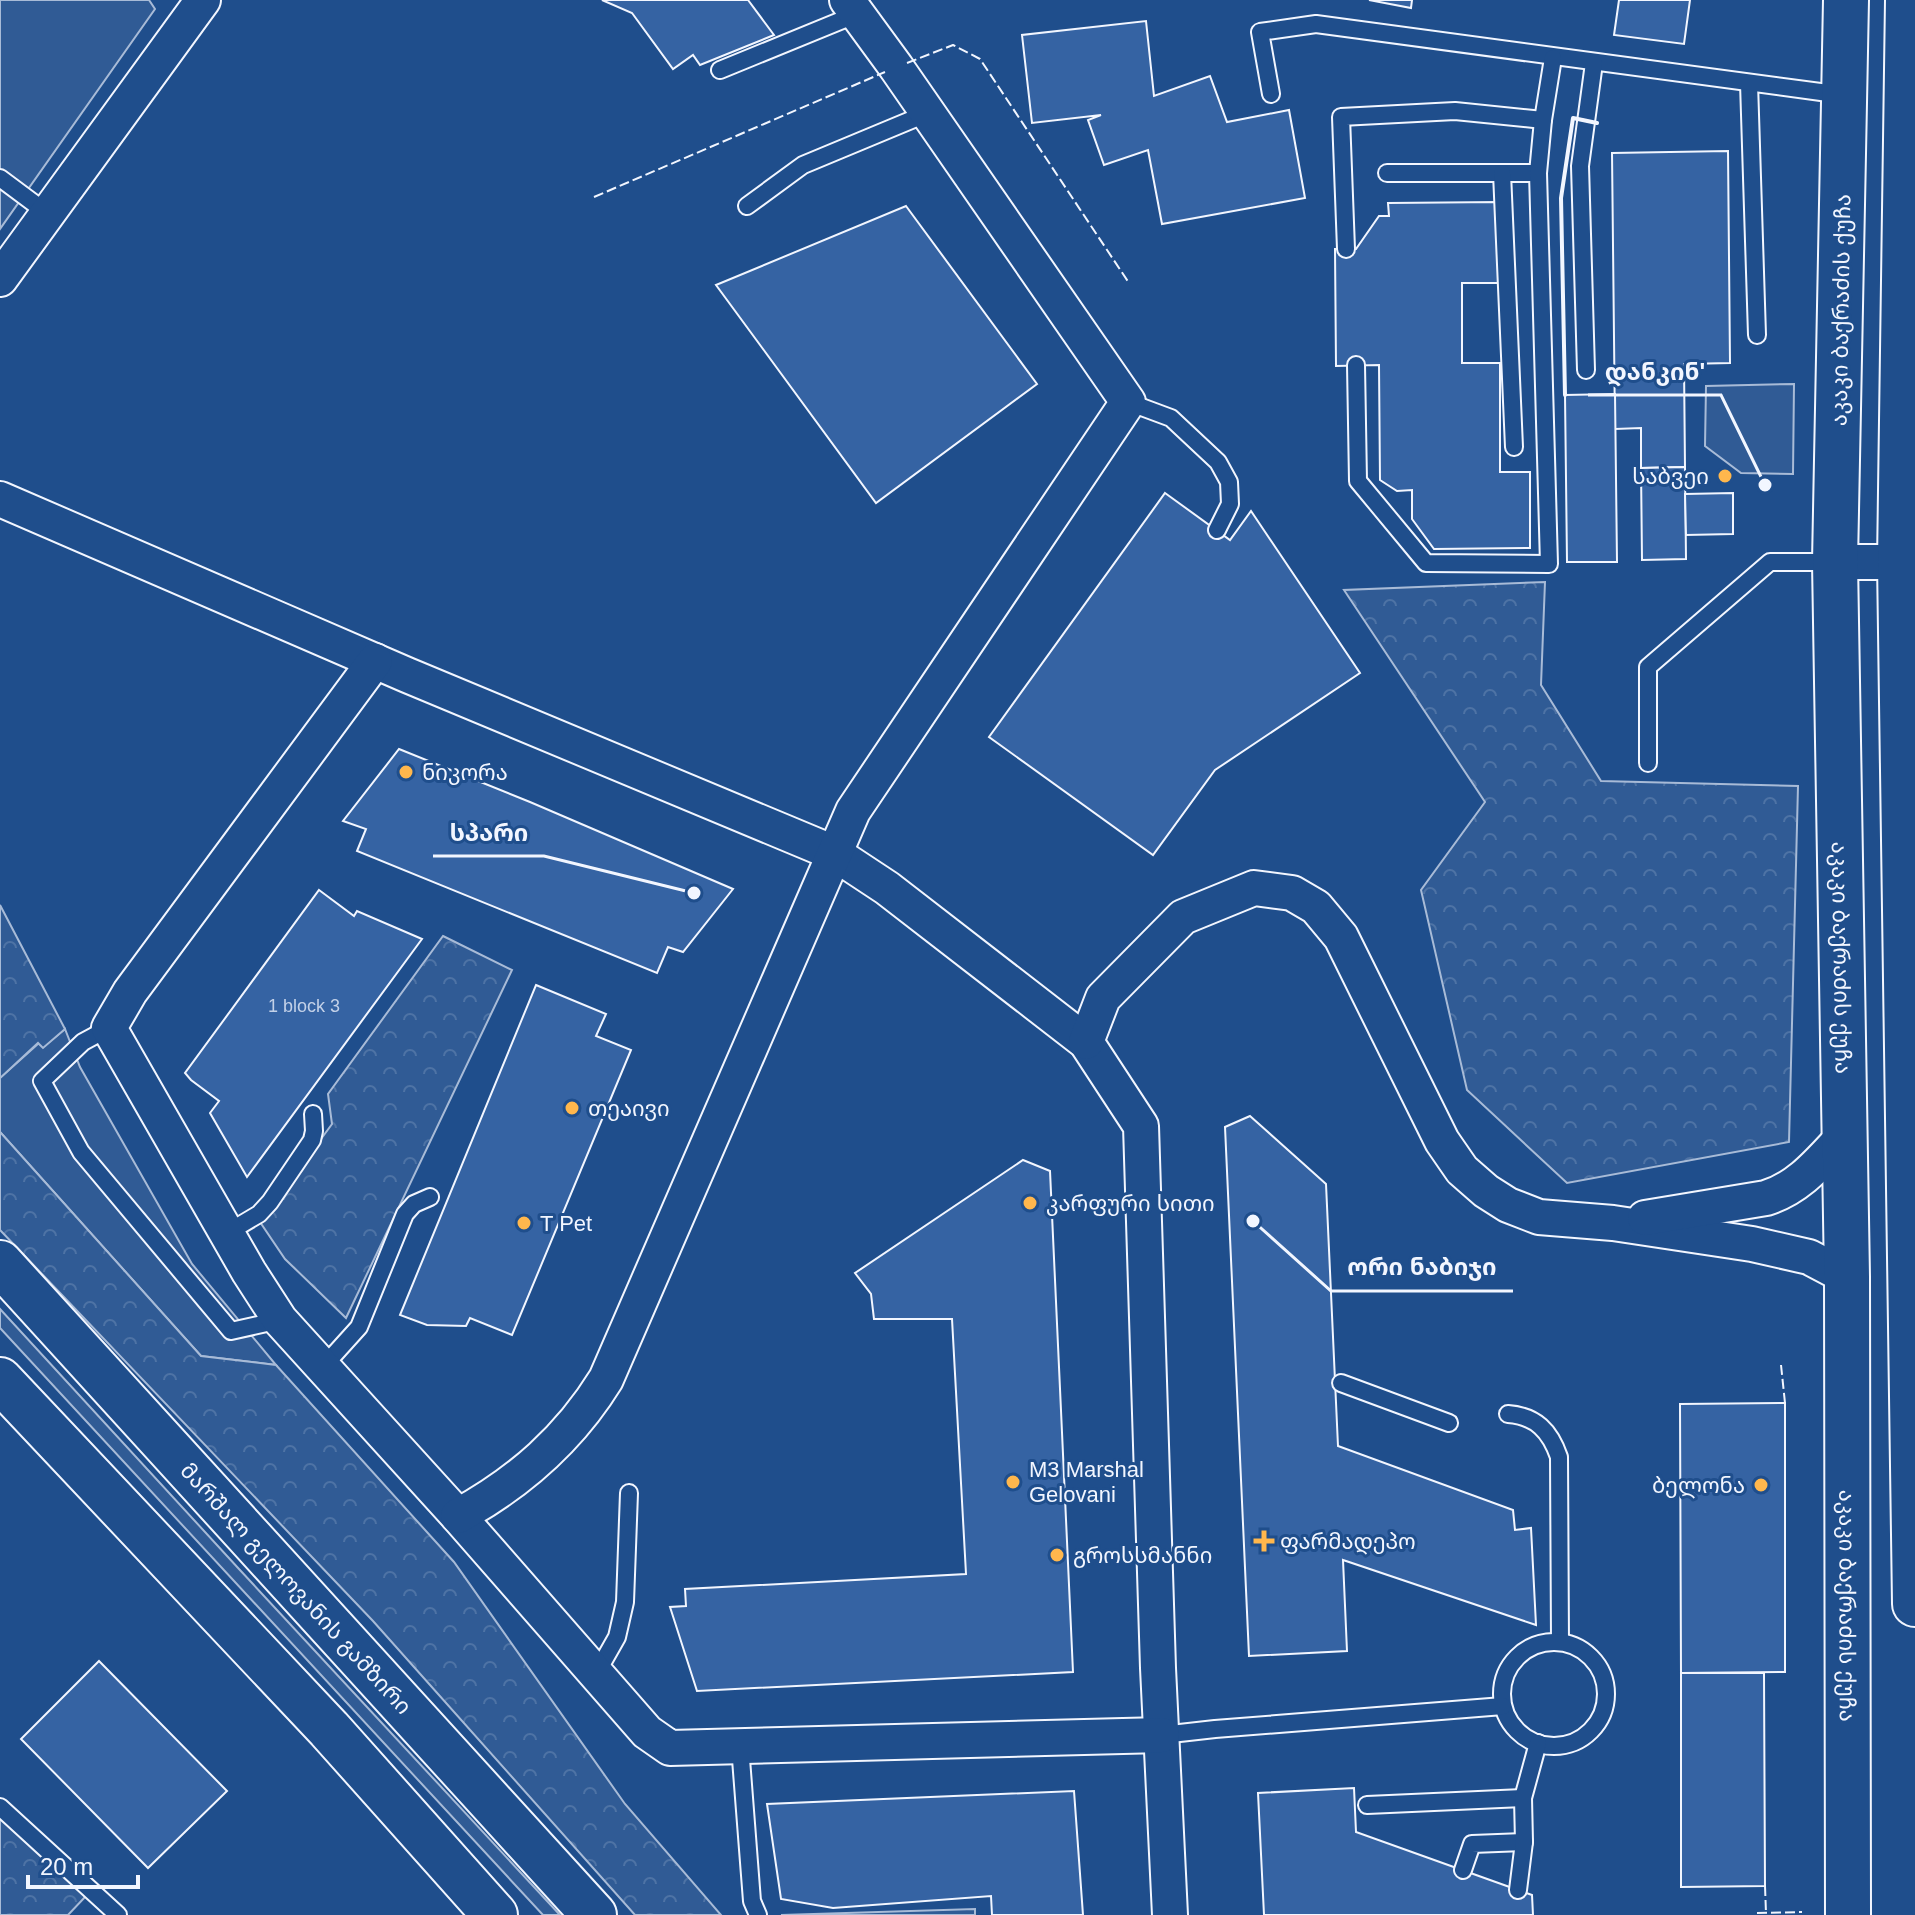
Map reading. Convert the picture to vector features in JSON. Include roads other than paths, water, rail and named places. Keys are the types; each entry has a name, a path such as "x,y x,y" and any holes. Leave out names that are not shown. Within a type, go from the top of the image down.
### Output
{"main road":[{"name":"აკაკი ბაქრაძის ქუჩა","path":"1846,0 1835,562 1846,1134 1848,1915"},
{"path":"1908,0 1900,562 1915,1604"},
{"name":"მარშალ გელოვანის გამზირი","path":"0,1263 594,1915"},
{"path":"0,1380 329,1729 495,1915"}],"street":[{"path":"0,279 203,0"},
{"path":"458,1516 492,1497 563,1438 590,1406 606,1379 853,811 1128,402 852,7"},
{"path":"0,499 375,661 834,853 887,888 1086,1042 1141,1126 1170,1915"},
{"path":"1835,562 1900,562"},
{"path":"375,661 130,992 109,1028 280,1320 458,1516 595,1676 647,1732 670,1748 1162,1735"},
{"path":"1086,1042 1103,998 1183,917 1254,888 1292,893 1316,907 1341,937 1442,1141 1462,1170 1486,1191 1508,1205 1539,1217 1613,1223 1752,1244 1809,1257 1847,1277"},
{"path":"1613,1223 1766,1198 1784,1192 1805,1178 1846,1134"}],"lane":[{"path":"720,70 852,7"},
{"path":"1271,94 1260,32 1316,24 1845,95"},
{"path":"1356,365 1358,481 1426,563 1549,564 1538,173 1553,58"},
{"path":"1586,370 1580,166 1594,63"},
{"path":"1749,83 1757,335"},
{"path":"1346,249 1341,117 1455,111 1543,120"},
{"path":"747,206 803,165 928,113"},
{"path":"1387,173 1538,173"},
{"path":"1502,173 1514,447"},
{"path":"0,178 47,213"},
{"path":"1128,402 1171,418 1218,462 1229,482 1230,504 1217,530"},
{"path":"1648,763 1648,667 1770,562 1835,562"},
{"path":"109,1028 83,1042 42,1081 81,1152 231,1331 280,1320"},
{"path":"227,1233 259,1214 270,1202 312,1140 313,1114"},
{"path":"322,1368 359,1327 405,1214 414,1204 430,1197"},
{"path":"1341,1383 1449,1423"},
{"path":"1508,1414 1522,1415 1541,1426 1551,1435 1559,1457 1560,1642"},
{"path":"595,1676 617,1637 625,1602 629,1493"},
{"path":"1560,1642 1573,1645 1594,1661 1605,1685 1606,1698 1597,1723 1588,1733 1564,1744 1538,1743 1516,1730 1503,1706 1502,1690 1514,1659 1528,1648 1560,1642"},
{"path":"1162,1735 1503,1706"},
{"path":"1518,1890 1524,1842 1523,1798 1538,1743"},
{"path":"740,1746 752,1901 758,1915"},
{"path":"1367,1805 1523,1798"},
{"path":"0,1807 118,1915"},
{"path":"1463,1870 1472,1844 1524,1842"}],"place":[{"name":"საბვეი","path":"1725,476"},
{"name":"დანკინ'","path":"1765,485"},
{"name":"ნიკორა","path":"406,772"},
{"name":"სპარი","path":"694,893"},
{"name":"თეაივი","path":"572,1108"},
{"name":"კარფური სითი","path":"1030,1203"},
{"name":"ორი ნაბიჯი","path":"1253,1221"},
{"name":"T Pet","path":"524,1223"},
{"name":"M3 Marshal Gelovani","path":"1013,1482"},
{"name":"ბელონა","path":"1761,1485"},
{"name":"ფარმადეპო","path":"1264,1541"},
{"name":"გროსსმანნი","path":"1057,1555"}]}
